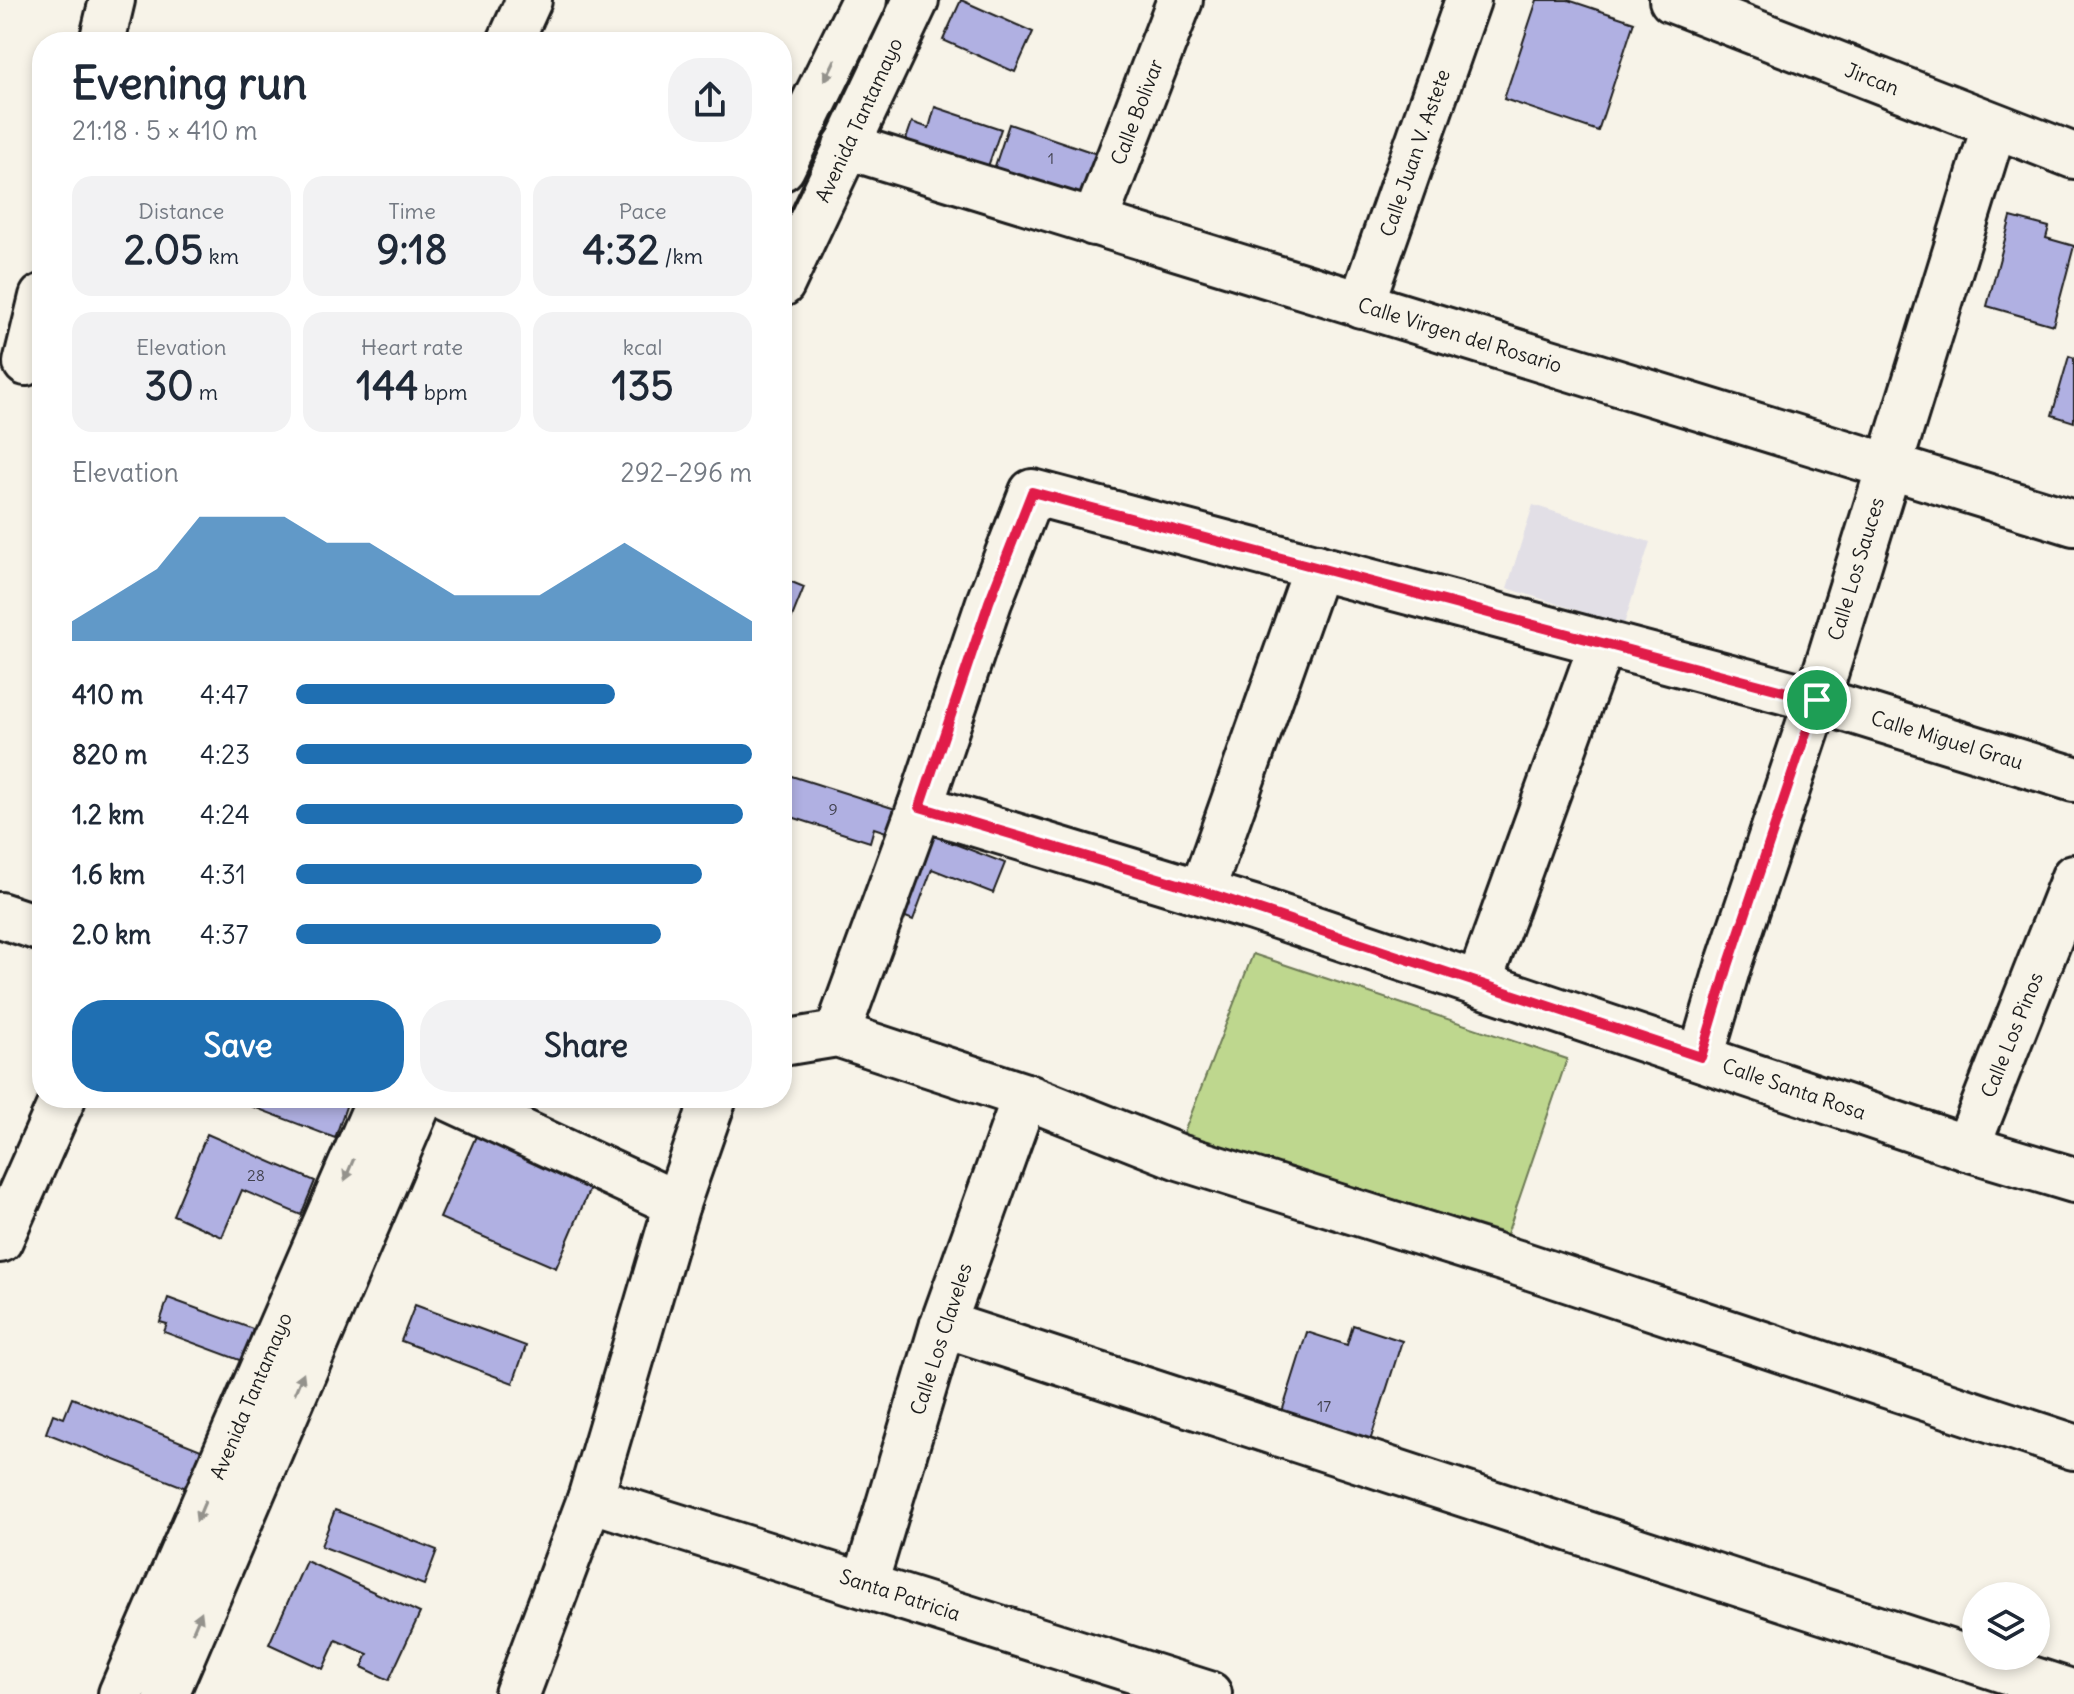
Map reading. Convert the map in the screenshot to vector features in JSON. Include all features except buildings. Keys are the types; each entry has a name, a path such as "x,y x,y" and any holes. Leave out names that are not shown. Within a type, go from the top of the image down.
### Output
{"street":[{"path":"104,32 112,0"},
{"path":"515,32 529,0"},
{"path":"792,148 864,0"},
{"name":"Avenida Tantamayo","path":"792,262 916,0"},
{"name":"Calle Bolivar","path":"1094,223 1180,0"},
{"name":"Calle Juan V. Astete","path":"1361,305 1468,0"},
{"name":"Jircan","path":"1672,0 2074,156"},
{"name":"Calle Los Sauces","path":"1701,1057 1728,966 1817,700 1994,127"},
{"name":"Calle Virgen del Rosario","path":"846,146 2074,523"},
{"path":"23,362 32,331"},
{"name":"Calle Miguel Grau","path":"920,807 989,602 1032,492 1817,700 2074,779"},
{"path":"1202,891 1317,567"},
{"path":"1479,982 1602,643"},
{"path":"837,1034 920,807"},
{"name":"Calle Santa Rosa","path":"920,807 1202,891 1967,1148 2074,1180"},
{"name":"Calle Los Pinos","path":"1967,1148 2074,877"},
{"path":"0,915 32,926"},
{"path":"792,1041 837,1034 1025,1096 1179,1157 1503,1258 2074,1447"},
{"name":"Calle Los Claveles","path":"865,1584 943,1324 1025,1096"},
{"path":"0,1240 59,1108"},
{"name":"Avenida Tantamayo","path":"121,1694 376,1108"},
{"name":"Avenida Tantamayo","path":"166,1694 417,1108"},
{"path":"471,1108 677,1204"},
{"path":"517,1694 590,1499 677,1204 711,1108"},
{"path":"943,1324 2074,1693"},
{"name":"Santa Patricia","path":"590,1499 1209,1694"}],"shaded area":[{"path":"1533,505 1650,542 1620,637 1596,628 1599,617 1507,588"}],"green space":[{"path":"1253,954 1567,1059 1507,1234 1183,1135"}],"route":[{"path":"1032,492 1817,700 1728,966 1701,1057 1202,891 920,807 989,602 1032,492"}]}
